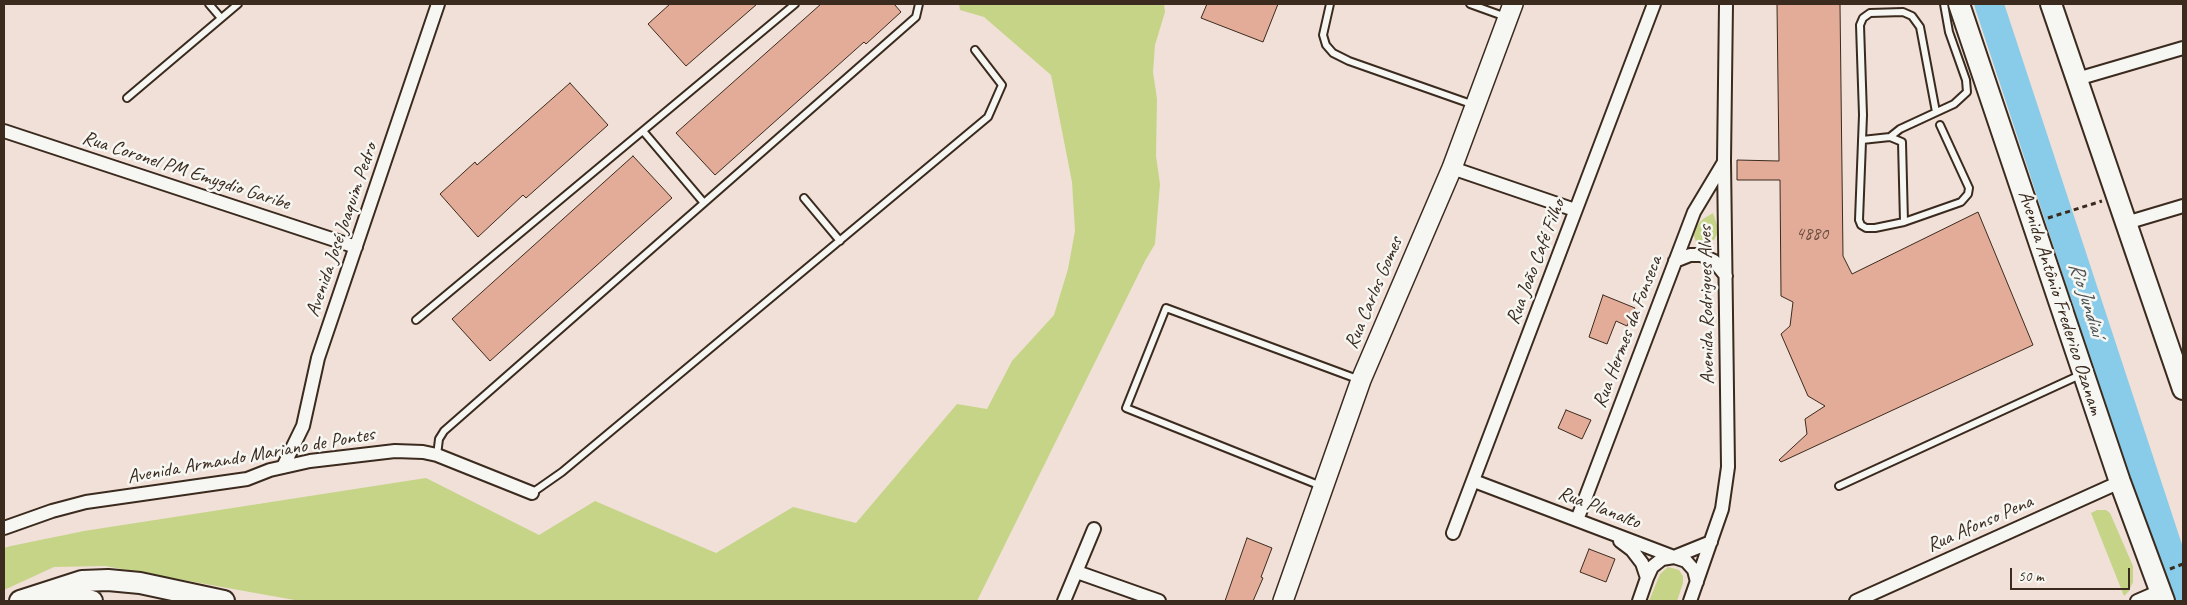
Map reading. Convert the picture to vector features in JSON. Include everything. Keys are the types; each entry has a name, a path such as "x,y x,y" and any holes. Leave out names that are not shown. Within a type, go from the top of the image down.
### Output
{"main road":[{"name":"Avenida Antônio Frederico Ozanam","path":"1959,4 2120,482 2162,596"},
{"path":"2050,4 2126,223 2179,364 2183,389"},
{"name":"Rua Carlos Gomes","path":"1283,601 1325,487 1361,380 1452,168 1510,10"},
{"path":"20,601 82,580 108,580 140,583 224,601"},
{"path":"46,601 65,598 92,601"}],"street":[{"name":"Avenida José Joaquim Pedro","path":"282,467 303,426 318,358 438,4"},
{"name":"Rua João Café Filho","path":"1453,533 1654,4"},
{"name":"Avenida Rodrigues Alves","path":"1690,601 1722,509 1728,467 1724,162 1726,4"},
{"path":"2077,80 2183,48"},
{"name":"Rua Coronel PM Emygdio Garibe","path":"4,131 356,247"},
{"name":"Rua Hermes da Fonseca","path":"1577,520 1694,212 1724,162"},
{"path":"1452,168 1575,210"},
{"path":"2126,223 2183,206"},
{"path":"1675,261 1690,255 1701,255 1714,261 1726,276"},
{"name":"Avenida Armando Mariano de Pontes","path":"4,528 52,511 86,502 247,479 282,467 395,451 423,452 437,455 532,493"},
{"name":"Rua Planalto","path":"1474,481 1686,561 1694,570 1697,582"},
{"name":"Rua Afonso Pena","path":"1856,601 2120,482"},
{"path":"1064,601 1094,529"},
{"path":"1606,531 1632,550 1642,563 1647,578"},
{"path":"1639,601 1652,567 1662,559 1674,557 1711,542"},
{"path":"1077,572 1159,601"},
{"path":"2137,601 2162,596"}],"lane":[{"path":"209,4 221,18"},
{"path":"128,98 238,4"},
{"path":"416,320 795,4"},
{"path":"437,455 439,439 444,431 916,17 919,4"},
{"path":"1330,4 1323,35 1326,45 1333,52 1349,61 1475,105"},
{"path":"1470,4 1510,10"},
{"path":"1890,137 1900,129 1954,104 1967,92 1966,80 1949,32 1944,4"},
{"path":"1936,112 1920,27 1912,16 1903,12 1870,13 1863,18 1860,25 1862,140 1859,220 1861,225 1866,228 1875,228 1904,222 1961,202 1968,194 1969,188 1940,125"},
{"path":"532,493 562,472 988,117 1002,85 975,50"},
{"path":"642,131 704,203"},
{"path":"1862,140 1890,137 1902,142 1904,222"},
{"path":"804,198 840,241"},
{"path":"1325,487 1126,408 1166,308 1361,380"},
{"path":"1839,486 2084,374"}],"path":[{"path":"2045,219 2090,205"}],"green space":[{"path":"959,4 1164,4 1165,12 1155,45 1153,72 1157,99 1156,156 1160,184 1155,244 977,601 300,601 105,566 54,567 4,590 4,548 11,546 84,531 426,478 539,535 595,501 716,553 793,507 856,523 957,404 987,409 1012,361 1054,315 1068,269 1075,231 1072,182 1051,75 984,17 960,10"},
{"path":"1713,213 1719,231 1714,240 1705,247 1696,242 1692,230 1703,219"},
{"path":"2097,510 2106,510 2110,513 2133,566 2133,582 2129,591 2124,596 2091,513"},
{"path":"1668,567 1679,570 1683,576 1683,583 1677,601 1649,601 1660,574"}],"building":[{"path":"670,4 757,4 686,66 648,24"},
{"path":"821,4 894,4 901,12 866,44 864,42 715,175 676,133"},
{"path":"1207,4 1278,4 1263,42 1201,18"},
{"path":"1777,4 1840,4 1843,256 1852,274 1978,212 2033,345 1781,462 1779,460 1807,434 1805,419 1825,406 1808,396 1781,334 1790,326 1793,302 1781,296 1780,180 1737,180 1737,160 1779,161"},
{"path":"570,83 608,125 526,198 523,195 478,237 440,194 475,162 477,165"},
{"path":"633,156 672,198 490,361 452,319"},
{"path":"1603,295 1635,308 1627,326 1616,321 1607,344 1589,337"},
{"path":"1566,410 1591,420 1582,439 1558,428"},
{"path":"1247,538 1272,548 1261,577 1263,578 1253,601 1225,601"},
{"path":"1589,549 1615,559 1606,582 1580,572"}],"waterway":[{"name":"Rio Jundiaí","path":"1989,4 2183,594"}]}
